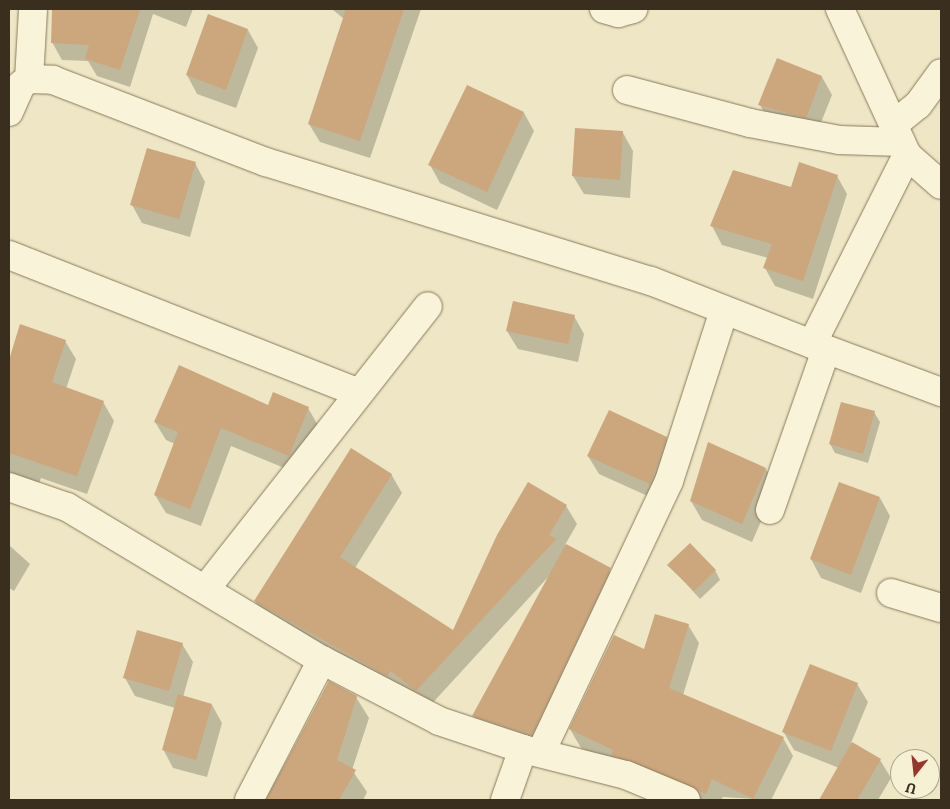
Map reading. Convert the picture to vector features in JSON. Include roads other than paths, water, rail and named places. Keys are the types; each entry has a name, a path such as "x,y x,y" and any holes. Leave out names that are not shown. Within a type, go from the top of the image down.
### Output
{"street":[{"path":"29,79 33,9"},
{"path":"604,9 618,13 633,9"},
{"path":"840,9 900,141 941,185"},
{"path":"770,510 819,347 900,141 918,105 941,73"},
{"path":"9,112 21,85 29,79 53,80 266,162 651,281 819,347 941,392"},
{"path":"627,90 750,123 839,140 900,141"},
{"path":"9,255 357,392"},
{"path":"208,587 357,392 428,306"},
{"path":"505,800 532,751 668,481 724,310"},
{"path":"9,487 67,507 208,587 322,660 439,721 532,751 626,775 686,800"},
{"path":"891,593 941,608"},
{"path":"250,800 322,660"}]}
